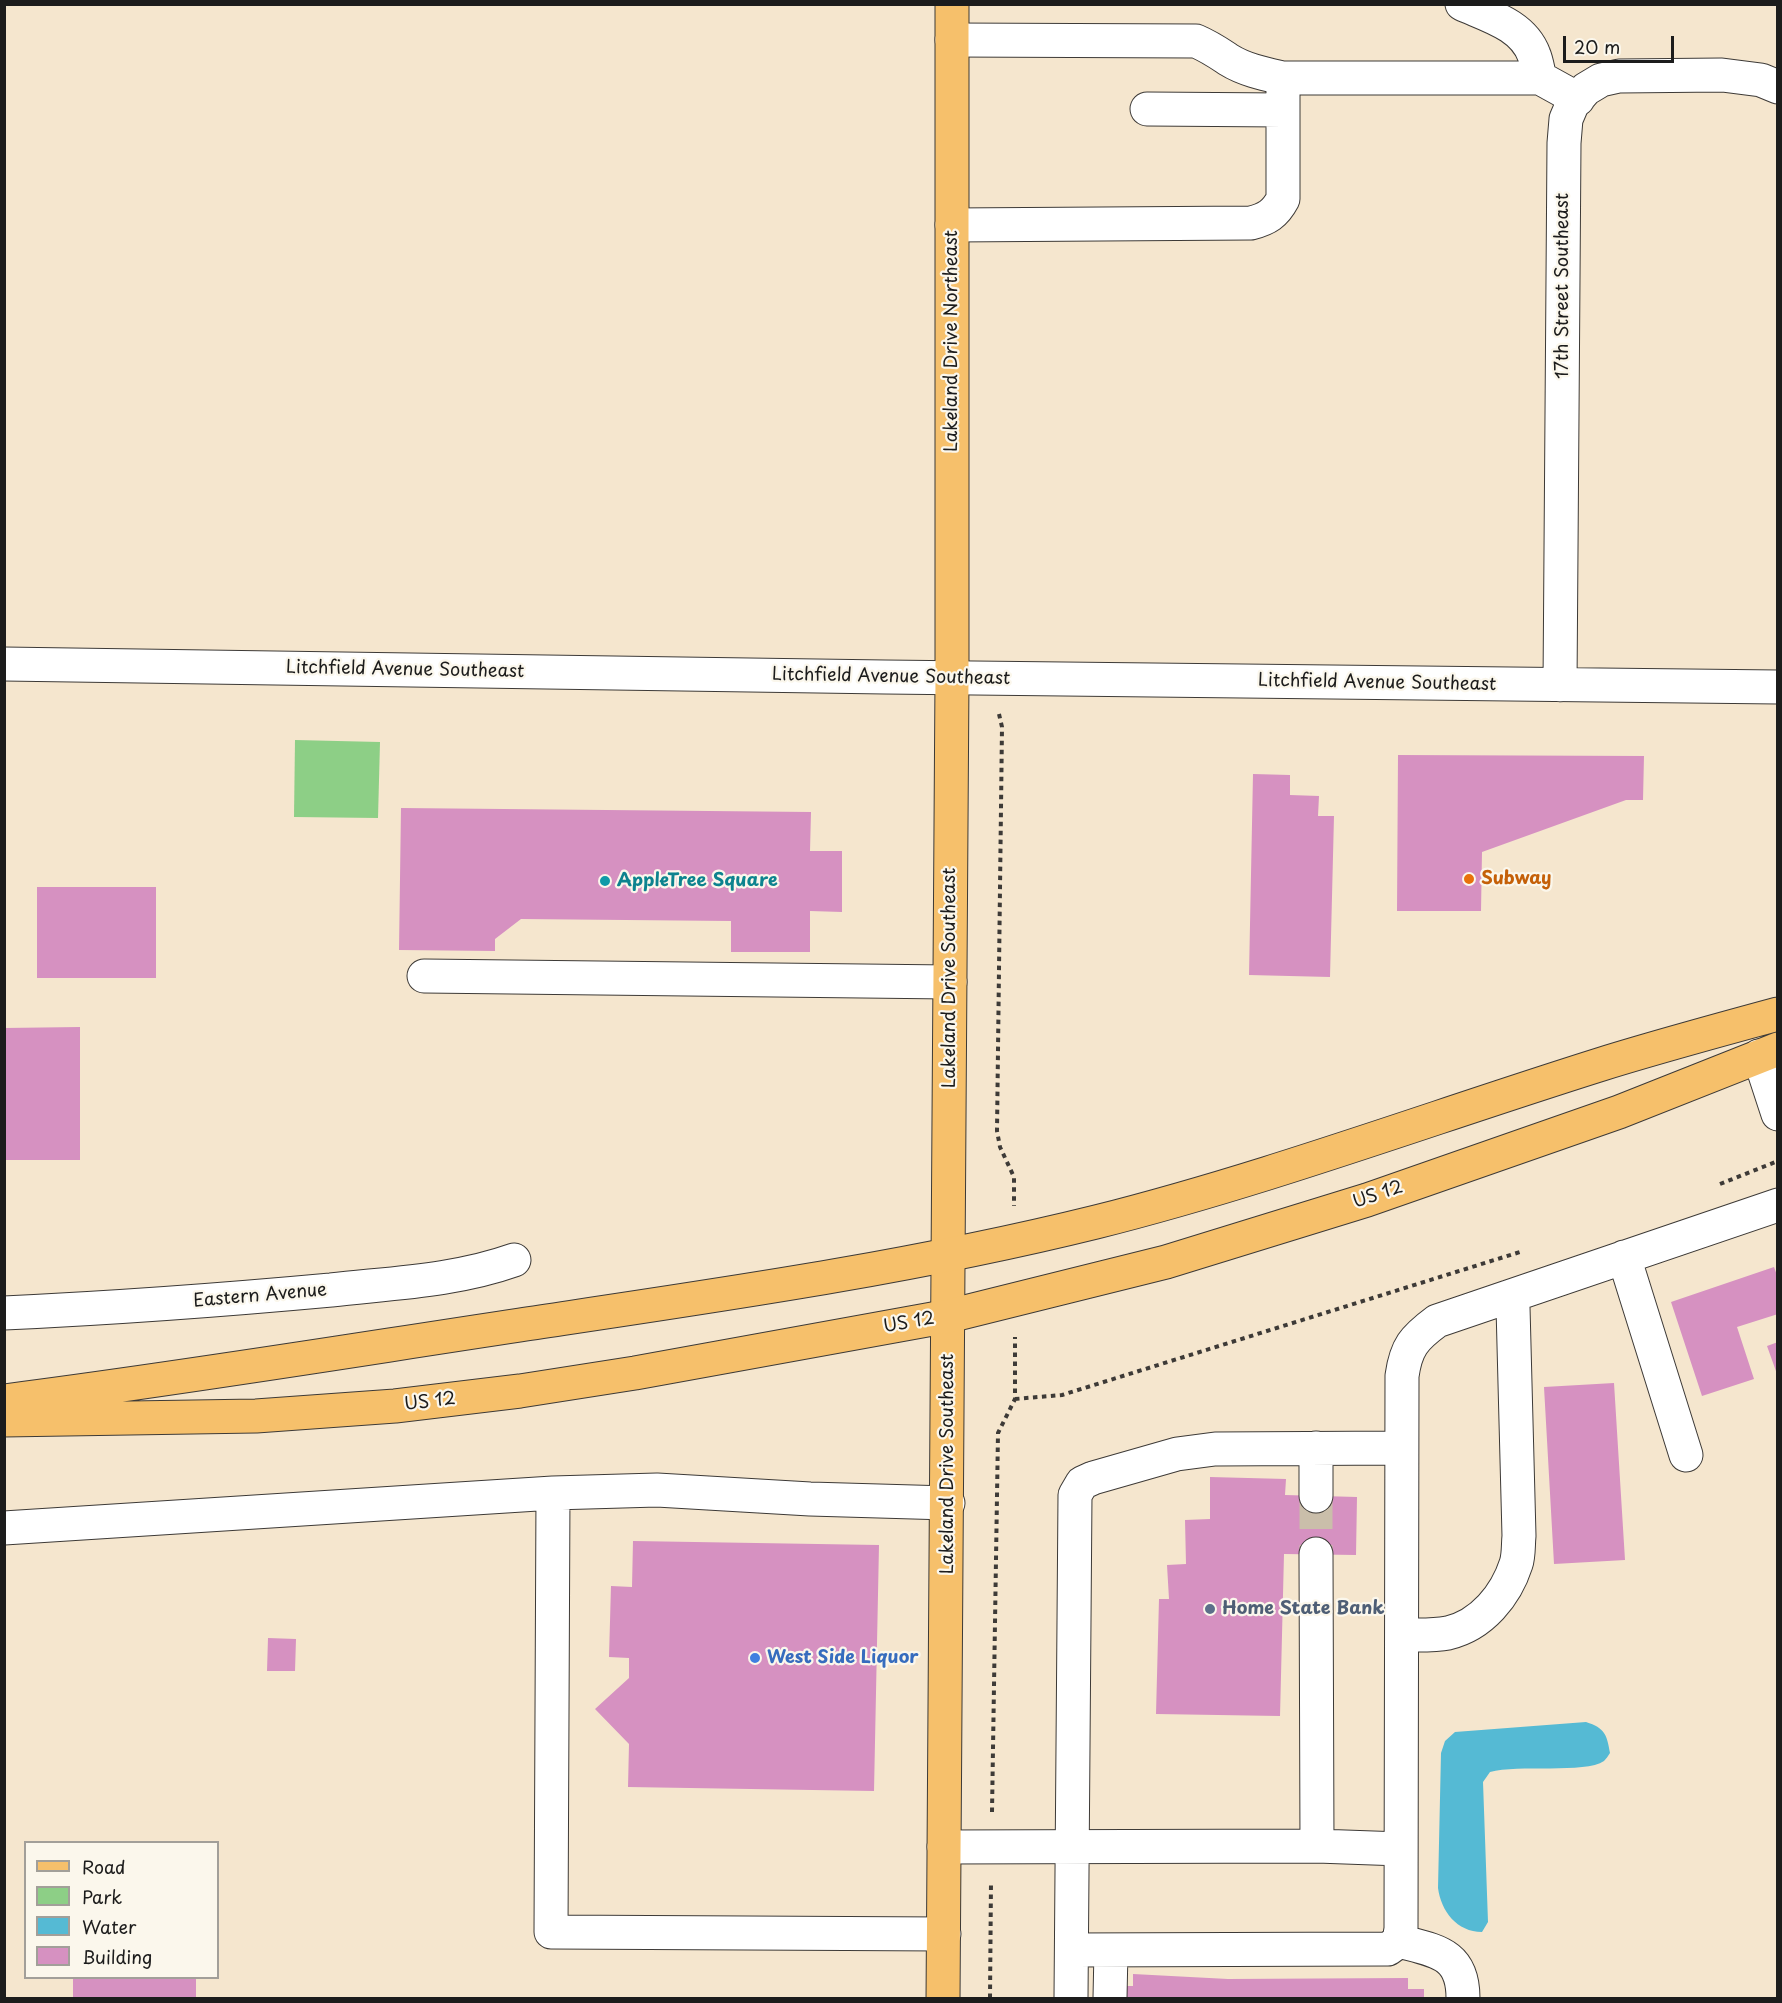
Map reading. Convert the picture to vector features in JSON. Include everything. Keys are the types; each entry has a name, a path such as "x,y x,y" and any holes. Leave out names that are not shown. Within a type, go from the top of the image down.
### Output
{"main road":[{"name":"Lakeland Drive Northeast","path":"952,4 952,678"},
{"name":"Lakeland Drive Southeast","path":"943,1998 952,678"},
{"path":"4,1401 241,1369 692,1299 840,1275 949,1254 1098,1221 1220,1187 1318,1158 1601,1065 1778,1014"},
{"name":"US 12","path":"4,1420 256,1416 395,1406 635,1373 949,1316 1166,1262 1355,1203 1618,1112 1768,1053"}],"street":[{"path":"1462,4 1505,22 1521,34 1534,53 1540,78"},
{"path":"952,40 1196,41 1216,49 1230,60 1252,70 1283,78 1540,78 1578,99"},
{"name":"17th Street Southeast","path":"1560,685 1566,119 1572,105 1587,89 1600,80 1618,76 1722,75 1761,80 1778,87"},
{"path":"952,225 1251,223 1264,220 1276,212 1283,199 1283,78"},
{"path":"1147,109 1283,111"},
{"name":"Litchfield Avenue Southeast","path":"4,664 1778,687"},
{"path":"424,976 950,982"},
{"path":"1768,1053 1778,1114"},
{"path":"1072,1950 1388,1949 1399,1941 1401,1929 1402,1376 1404,1359 1410,1345 1437,1321 1778,1205"},
{"path":"1624,1257 1686,1455"},
{"name":"Eastern Avenue","path":"4,1313 263,1296 448,1278 514,1260"},
{"path":"1402,1635 1447,1633 1486,1614 1507,1587 1517,1562 1519,1536 1513,1307 1508,1297"},
{"path":"1316,1448 1316,1496"},
{"path":"1071,1998 1075,1495 1082,1483 1177,1454 1215,1449 1401,1448"},
{"path":"4,1528 553,1493 657,1490 810,1499 948,1503"},
{"path":"553,1493 551,1932 944,1934"},
{"path":"1316,1554 1317,1846"},
{"path":"944,1847 1317,1846 1401,1849"},
{"path":"1399,1941 1429,1949 1458,1968 1463,1982 1462,1998"},
{"path":"1110,1998 1111,1950"}],"path":[{"path":"992,678 1002,727 997,1131 1000,1147 1014,1177"},
{"path":"1714,1186 1778,1161"},
{"path":"1015,1399 1062,1395 1525,1250"},
{"path":"990,1998 998,1433 1015,1399 1015,1349"}],"green space":[{"path":"295,740 380,742 378,818 294,817"}],"water":[{"path":"1586,1722 1601,1730 1606,1737 1610,1753 1604,1761 1582,1767 1490,1772 1483,1782 1488,1922 1482,1932 1473,1931 1458,1924 1443,1905 1438,1888 1441,1753 1445,1741 1455,1732"}],"building":[{"path":"1398,755 1644,756 1643,800 1626,800 1482,852 1481,911 1397,911"},
{"path":"1253,774 1290,775 1290,795 1319,796 1318,816 1334,816 1330,977 1249,975"},
{"name":"AppleTree Square","path":"401,808 811,812 810,851 842,851 842,912 810,911 810,952 731,952 731,921 521,919 495,939 495,951 399,950"},
{"path":"37,887 156,887 156,978 37,978"},
{"path":"80,1027 80,1160 4,1160 4,1028"},
{"path":"1774,1267 1778,1278 1778,1314 1737,1327 1754,1379 1702,1396 1671,1302"},
{"path":"1778,1342 1778,1374 1777,1374 1767,1346"},
{"path":"1614,1383 1625,1560 1554,1564 1544,1387"},
{"path":"1210,1477 1286,1479 1285,1495 1357,1497 1356,1555 1284,1554 1280,1716 1156,1714 1159,1599 1169,1599 1167,1565 1186,1564 1185,1520 1210,1519"},
{"path":"633,1541 879,1545 874,1791 628,1787 629,1744 595,1709 629,1678 629,1658 609,1657 611,1586 632,1587"},
{"path":"268,1638 296,1639 295,1671 267,1671"},
{"path":"1133,1974 1228,1979 1408,1978 1408,1989 1424,1989 1424,1998 1115,1998 1116,1986 1133,1986"},
{"path":"73,1979 196,1979 196,1998 73,1998"}],"tunnel":[{"path":"1316,1496 1316,1554"}],"place":[{"name":"Subway","path":"1469,879"},
{"name":"AppleTree Square","path":"605,881"},
{"name":"Home State Bank","path":"1210,1609"},
{"name":"West Side Liquor","path":"755,1658"}]}
